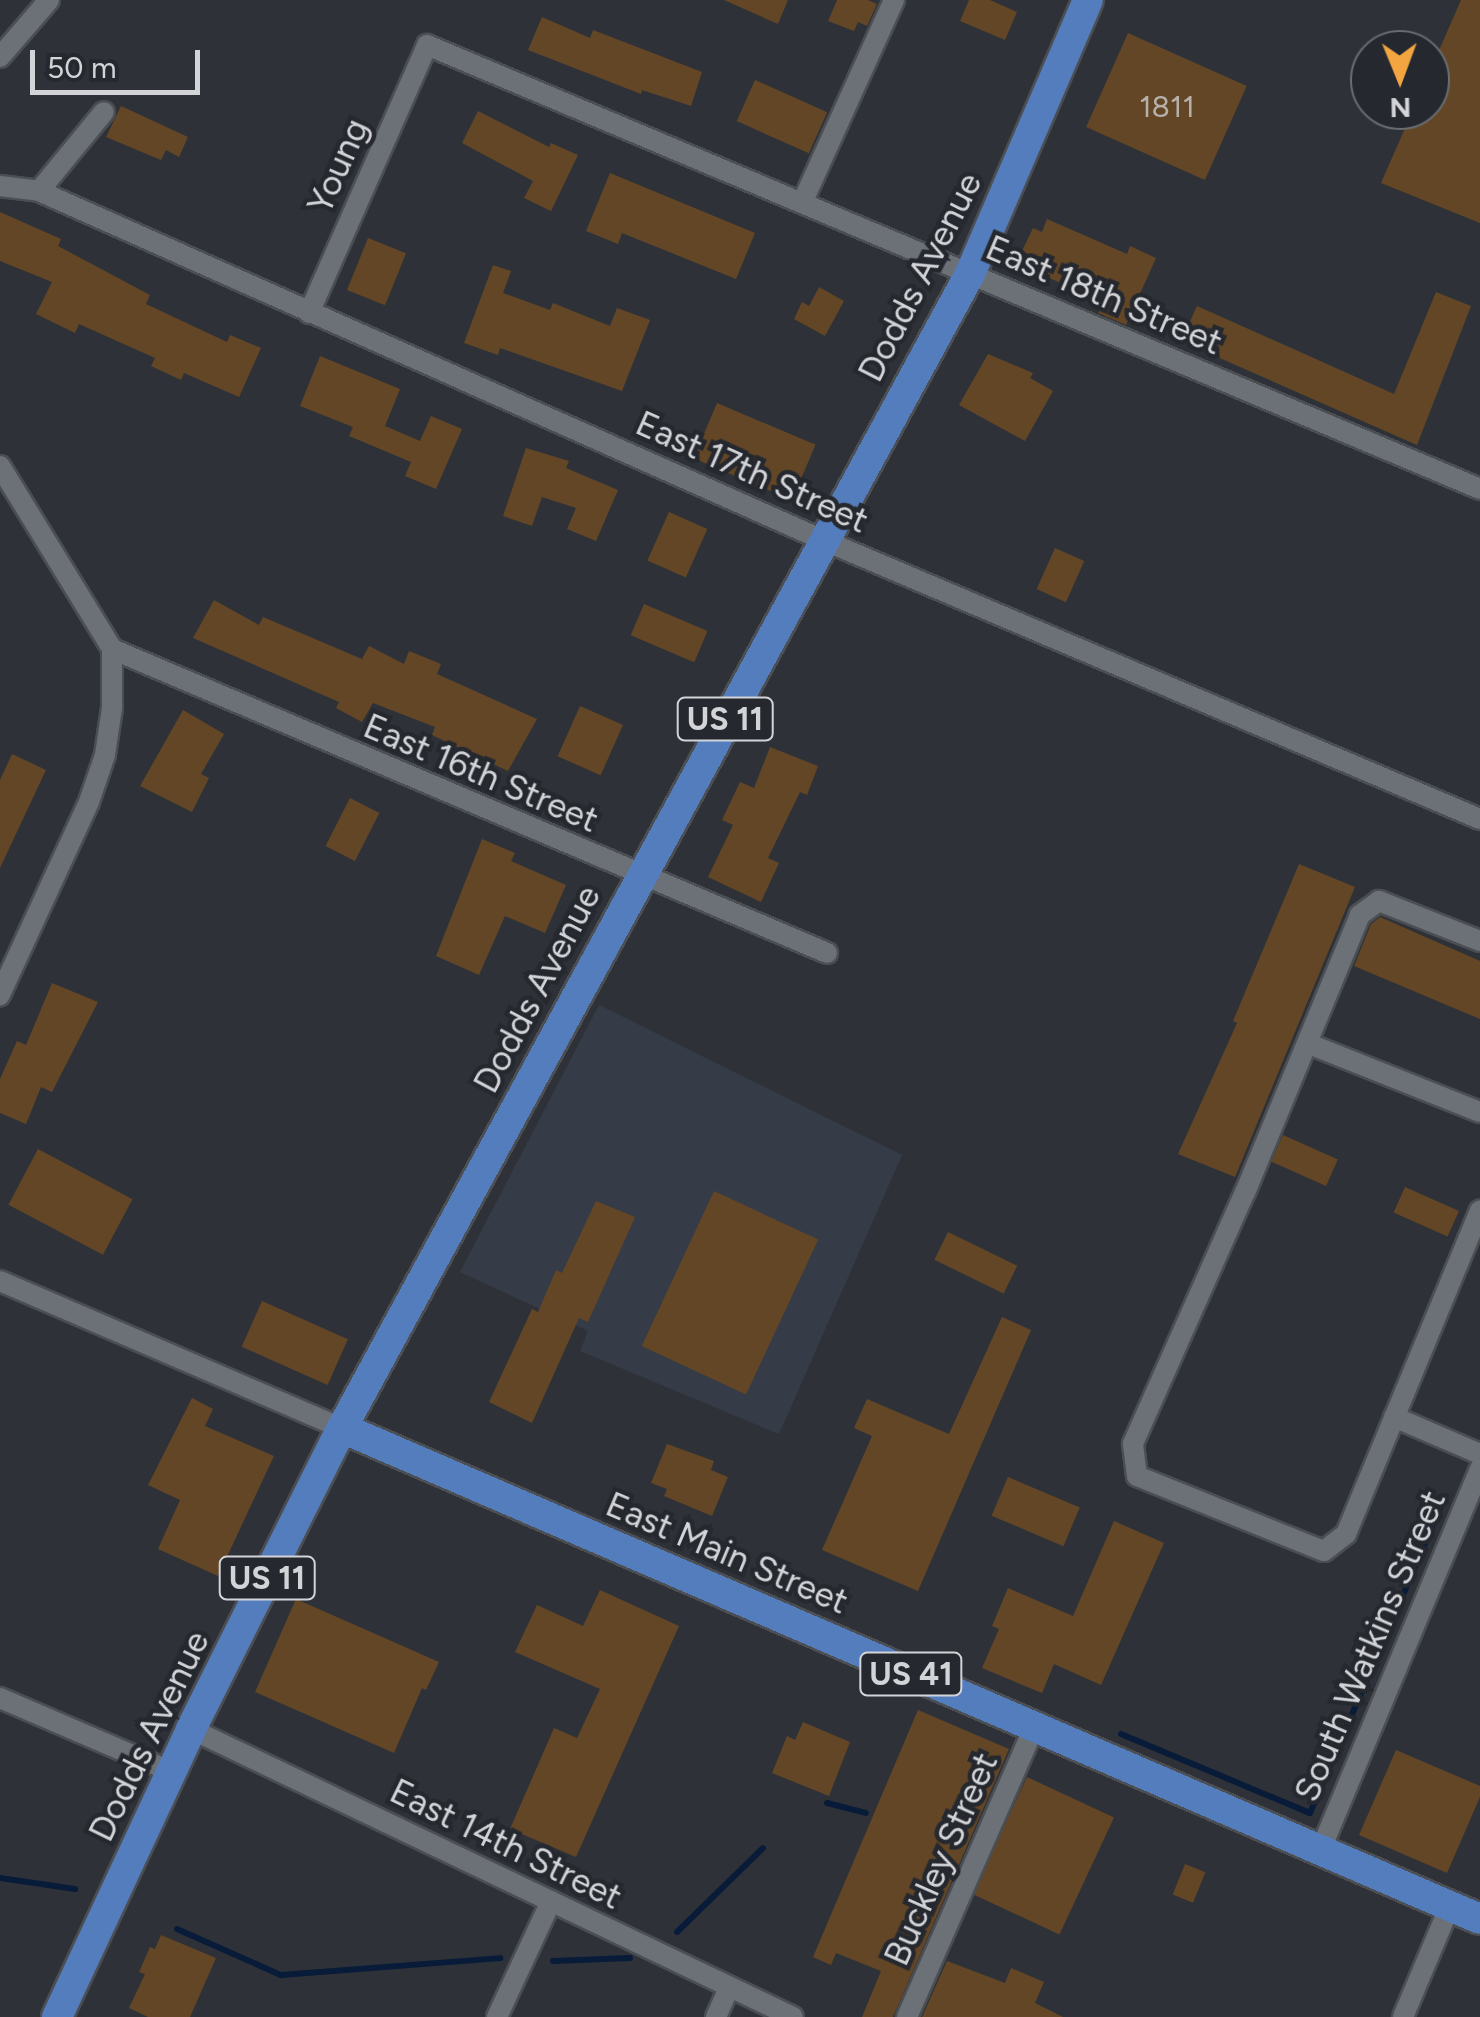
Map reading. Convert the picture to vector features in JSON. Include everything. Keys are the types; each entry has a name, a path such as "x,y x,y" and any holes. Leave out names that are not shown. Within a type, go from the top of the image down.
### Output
{"main road":[{"name":"Dodds Avenue","path":"57,2017 191,1729 342,1428 970,274 1088,0"},
{"name":"East Main Street","path":"342,1428 1480,1919"}],"street":[{"path":"0,57 48,0"},
{"path":"802,203 894,0"},
{"name":"East 18th Street","path":"427,45 1480,489"},
{"name":"Young","path":"310,312 427,45"},
{"path":"39,191 104,112"},
{"name":"East 17th Street","path":"0,186 39,191 824,540 1480,818"},
{"path":"0,466 112,650 112,708 105,755 89,802 0,995"},
{"name":"East 16th Street","path":"112,650 827,953"},
{"path":"1480,940 1379,901 1360,914 1308,1044 1133,1444 1137,1476 1324,1551 1346,1534 1480,1211"},
{"path":"1308,1044 1480,1112"},
{"name":"East Main Street","path":"0,1281 342,1428"},
{"path":"1394,1417 1480,1454"},
{"name":"South Watkins Street","path":"1321,1849 1480,1468"},
{"path":"0,1698 172,1772"},
{"name":"Buckley Street","path":"907,2017 1034,1727"},
{"name":"East 14th Street","path":"191,1729 791,2017"},
{"path":"497,2017 550,1901"},
{"path":"1403,2017 1450,1906"},
{"path":"716,2017 729,1988"}],"shaded area":[{"path":"599,1005 902,1155 779,1434 580,1351 588,1331 460,1272"}],"building":[{"path":"724,0 788,0 778,24"},
{"path":"837,0 868,0 877,4 867,26 858,22 854,31 828,21"},
{"path":"969,0 990,0 1017,12 1005,40 960,21"},
{"path":"1461,0 1480,0 1480,223 1381,183 1404,130 1450,130 1448,30"},
{"path":"542,17 590,38 593,30 702,72 691,106 642,90 641,94 528,50"},
{"path":"1128,33 1247,86 1205,180 1086,127"},
{"path":"755,80 827,112 809,153 737,121"},
{"path":"121,106 188,137 179,157 166,150 161,160 106,137"},
{"path":"478,111 549,147 551,143 578,155 551,211 524,198 533,181 462,143"},
{"path":"610,173 755,233 736,279 622,233 618,244 586,231"},
{"path":"0,212 61,239 58,246 150,295 146,304 227,342 230,335 261,348 239,397 184,373 181,380 151,366 155,358 79,324 75,333 36,314 52,282 0,261"},
{"path":"1047,219 1127,254 1130,246 1156,258 1126,325 1098,313 1104,302 1029,269 1035,257 1022,251 1033,228 1042,232"},
{"path":"368,238 406,253 385,305 347,290"},
{"path":"493,265 511,271 503,293 550,310 553,303 610,326 617,308 650,320 622,391 500,348 498,355 464,343"},
{"path":"819,287 844,301 825,336 794,319 802,302 809,306"},
{"path":"1436,292 1471,306 1417,445 1181,341 1197,306 1394,394"},
{"path":"988,354 1033,373 1030,378 1053,391 1025,441 959,405"},
{"path":"320,356 400,389 385,426 420,441 431,416 462,429 436,489 405,476 411,462 349,436 353,427 300,406"},
{"path":"717,403 815,445 792,500 694,458"},
{"path":"526,448 569,461 566,468 618,490 596,541 567,529 576,508 542,497 532,526 503,516"},
{"path":"669,512 707,529 686,578 647,560"},
{"path":"1055,548 1084,561 1066,602 1037,589"},
{"path":"214,600 259,625 263,617 362,659 369,646 404,664 409,651 441,664 437,674 537,719 508,771 432,735 435,727 373,703 362,722 336,708 339,702 193,638"},
{"path":"644,604 708,631 694,662 631,635"},
{"path":"580,706 623,725 601,775 558,756"},
{"path":"183,710 224,734 201,774 209,778 192,812 140,786"},
{"path":"770,747 818,766 807,795 800,792 768,858 779,863 761,902 708,877 733,825 722,820 740,782 754,788"},
{"path":"12,754 46,770 0,868 0,780"},
{"path":"350,798 379,813 355,861 325,846"},
{"path":"482,839 515,853 511,861 566,885 545,933 505,916 479,975 436,956"},
{"path":"1299,864 1355,887 1235,1177 1178,1154 1237,1023 1233,1021"},
{"path":"1380,917 1480,961 1480,1019 1354,966 1371,924"},
{"path":"52,983 98,1002 52,1092 41,1087 26,1124 0,1113 0,1079 17,1041 26,1045"},
{"path":"1283,1135 1338,1159 1326,1186 1271,1161"},
{"path":"38,1149 132,1199 103,1255 8,1205"},
{"path":"1405,1187 1459,1211 1448,1237 1394,1213"},
{"path":"714,1191 818,1240 746,1395 642,1346"},
{"path":"596,1201 635,1217 588,1322 579,1318 532,1423 489,1402 532,1309 538,1312 556,1270 562,1273"},
{"path":"948,1232 1017,1266 1004,1294 934,1260"},
{"path":"262,1301 348,1339 328,1385 242,1347"},
{"path":"1002,1317 1031,1330 918,1591 822,1550 872,1436 854,1428 867,1399 949,1434"},
{"path":"192,1398 213,1409 205,1426 274,1456 218,1576 158,1549 180,1500 148,1485"},
{"path":"667,1444 714,1461 711,1470 728,1477 712,1516 664,1496 667,1489 651,1483"},
{"path":"1008,1477 1080,1507 1063,1546 992,1516"},
{"path":"1114,1521 1164,1543 1101,1685 1054,1664 1042,1693 982,1668 999,1629 992,1626 1008,1588 1073,1616"},
{"path":"600,1590 679,1626 576,1857 510,1829 554,1728 577,1738 600,1689 515,1652 537,1605 583,1626"},
{"path":"296,1599 439,1662 426,1690 422,1688 394,1753 255,1692"},
{"path":"918,1710 1009,1749 893,2017 862,2017 881,1971 836,1953 831,1965 813,1957"},
{"path":"803,1722 850,1742 829,1796 772,1773 787,1736 795,1740"},
{"path":"1396,1750 1480,1786 1480,1797 1447,1873 1359,1835"},
{"path":"1027,1777 1114,1818 1059,1934 972,1894"},
{"path":"1185,1864 1205,1872 1193,1903 1173,1895"},
{"path":"161,1935 216,1958 190,2017 148,2017 129,2008 145,1974 139,1972 150,1947 155,1949"},
{"path":"947,1961 1005,1983 1011,1968 1044,1982 1035,2003 1063,2017 922,2017"}],"waterway":[{"path":"1121,1734 1310,1813 1445,1497"},
{"path":"827,1803 866,1813"},
{"path":"677,1932 763,1848"},
{"path":"0,1878 75,1889"},
{"path":"177,1929 281,1975 500,1958"},
{"path":"553,1961 630,1958"}]}
